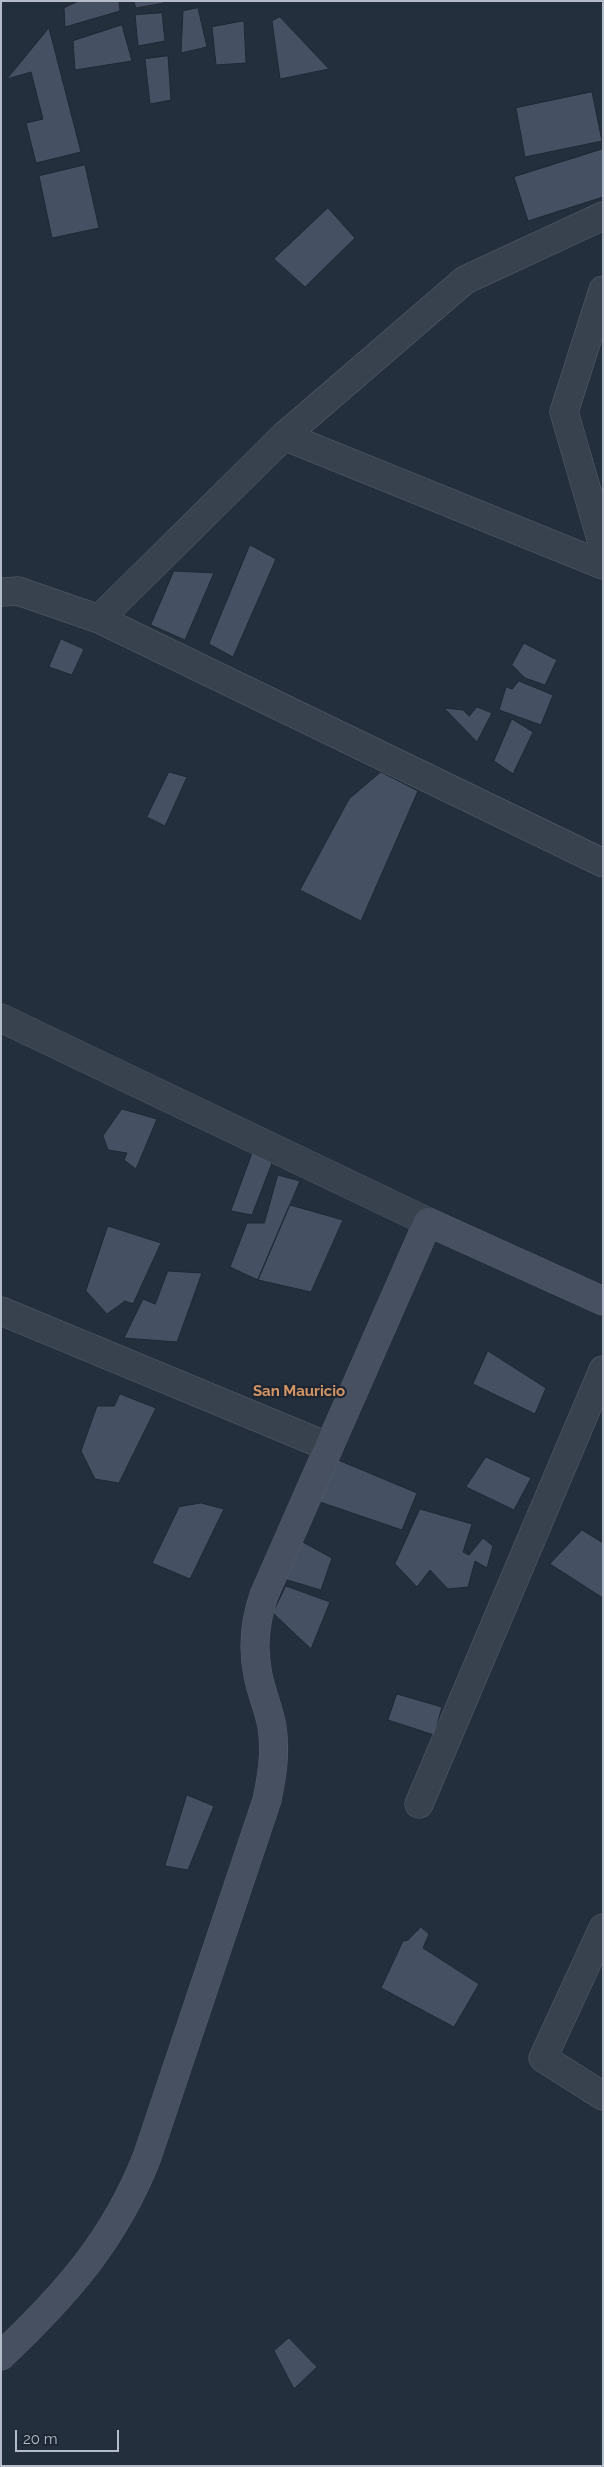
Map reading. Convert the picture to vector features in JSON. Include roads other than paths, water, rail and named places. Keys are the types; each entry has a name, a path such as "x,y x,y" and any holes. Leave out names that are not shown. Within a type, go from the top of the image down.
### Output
{"street":[{"path":"98,619 284,436 465,280 603,216"},
{"path":"603,290 564,412 603,546"},
{"path":"284,436 603,565"},
{"path":"1,592 18,591 98,619 603,863"},
{"path":"1,1018 428,1222 603,1301"},
{"path":"1,2356 83,2270 121,2214 147,2157 267,1800 274,1758 272,1728 258,1675 254,1650 258,1612 428,1222"},
{"path":"1,1311 329,1447"},
{"path":"419,1804 603,1370"},
{"path":"603,1928 543,2058 603,2096"}],"district":[{"name":"San Mauricio","path":"299,1391"}]}
